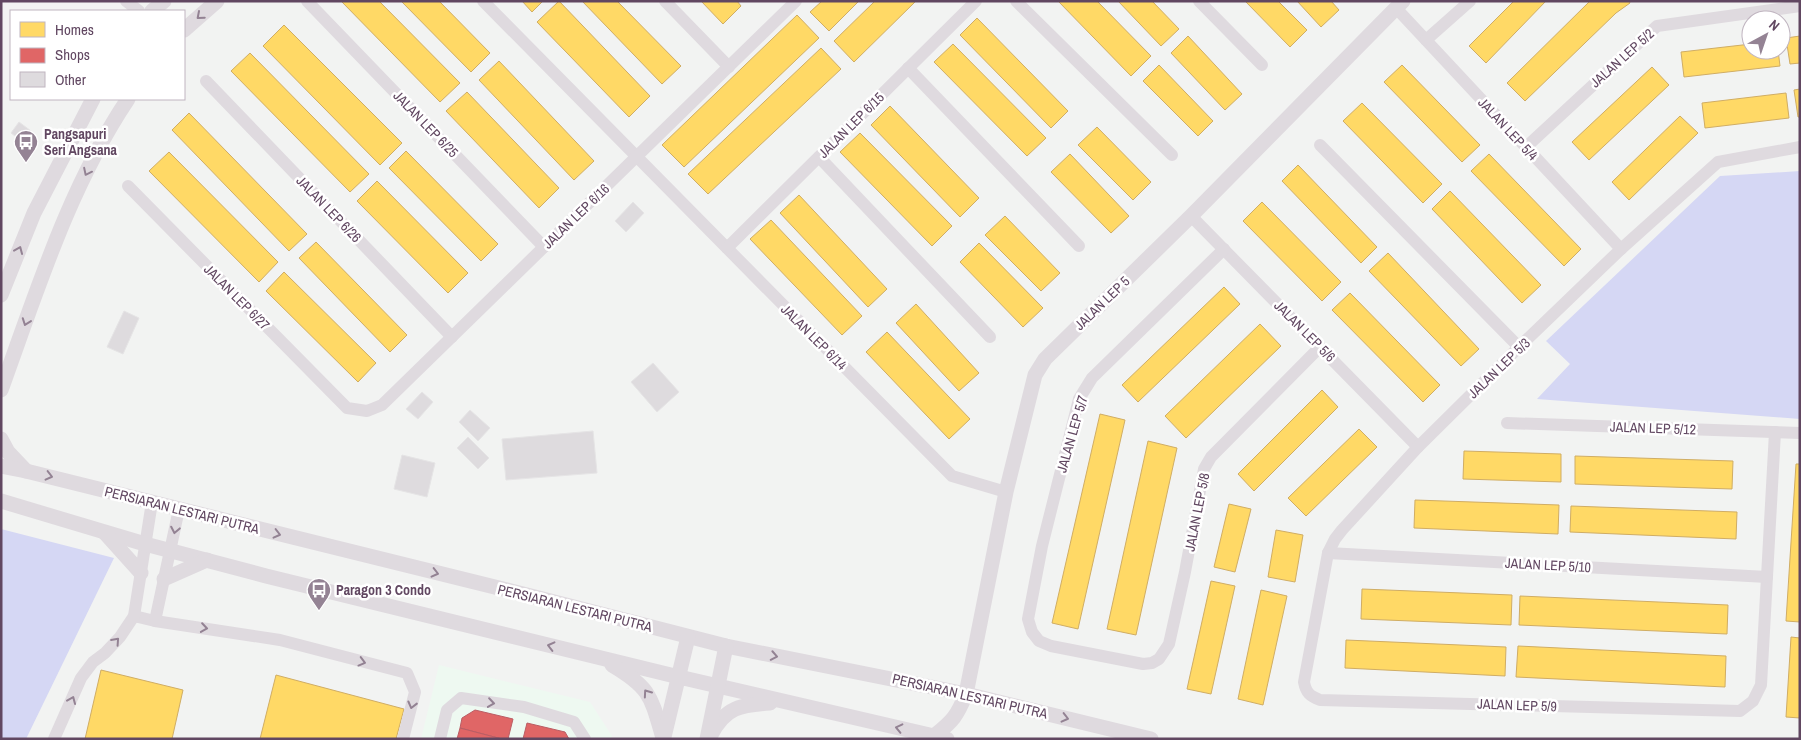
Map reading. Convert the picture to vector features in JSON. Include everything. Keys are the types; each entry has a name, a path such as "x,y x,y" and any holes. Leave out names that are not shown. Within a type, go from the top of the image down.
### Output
{"street":[{"path":"126,1 138,10"},
{"path":"153,10 164,1"},
{"path":"185,29 217,1"},
{"name":"JALAN LEP 6/25","path":"307,1 544,247"},
{"name":"JALAN LEP 6/14","path":"483,1 952,476 1006,492"},
{"path":"665,1 729,67"},
{"name":"JALAN LEP 6/16","path":"347,408 367,412 382,405 796,1"},
{"name":"JALAN LEP 6/15","path":"727,248 976,1"},
{"path":"1016,1 1172,155"},
{"path":"1198,1 1262,65"},
{"path":"1426,40 1470,1"},
{"name":"JALAN LEP 5/4","path":"1399,4 1426,40 1621,249"},
{"name":"JALAN LEP 5","path":"940,737 960,711 966,694 1006,492 1035,375 1045,359 1191,216 1399,4"},
{"name":"JALAN LEP 5/2","path":"1526,147 1657,26 1800,6"},
{"path":"908,68 1080,246"},
{"name":"JALAN LEP 6/26","path":"206,81 452,336"},
{"path":"1,296 34,213 92,100"},
{"path":"1,390 62,223 108,128 127,100"},
{"path":"1320,145 1519,347"},
{"name":"JALAN LEP 5/3","path":"1304,682 1328,553 1342,530 1418,447 1621,249 1718,162 1800,147"},
{"path":"819,156 990,337"},
{"name":"JALAN LEP 6/27","path":"128,186 347,408"},
{"name":"JALAN LEP 5/6","path":"1191,216 1418,447"},
{"name":"JALAN LEP 5/7","path":"1159,658 1143,664 1050,646 1039,640 1032,632 1028,619 1042,546 1079,399 1092,378 1224,249"},
{"name":"JALAN LEP 5/8","path":"1159,658 1169,644 1185,572 1204,469 1211,457 1320,347"},
{"name":"JALAN LEP 5/12","path":"1507,423 1800,433"},
{"path":"1767,577 1775,432"},
{"path":"1,439 8,452 26,470"},
{"name":"PERSIARAN LESTARI PUTRA","path":"1,466 26,470 688,637 966,694 1151,739"},
{"path":"1,500 171,551 679,677 940,737"},
{"path":"54,739 81,678 93,662 105,653 120,637 134,616 152,502"},
{"path":"155,621 179,509"},
{"path":"105,532 141,573"},
{"name":"JALAN LEP 5/10","path":"1328,553 1767,577"},
{"path":"164,579 207,560"},
{"name":"JALAN LEP 5/9","path":"1304,682 1308,693 1320,700 1740,711 1753,701 1761,685 1767,577"},
{"path":"134,616 155,621 280,640 407,673 415,692 403,739"},
{"path":"663,739 688,637"},
{"path":"708,739 726,646"},
{"path":"598,657 629,675 645,689 652,702 663,739"},
{"path":"440,739 447,710 461,698 524,707 574,722 585,739"},
{"path":"708,739 718,721 743,705 784,701"}],"shaded area":[{"path":"1800,171 1800,419 1537,399 1570,364 1546,341 1720,176"},
{"path":"1,529 114,558 26,739 1,739"},
{"path":"439,665 590,702 612,736 611,739 421,739"}],"building: Homes":[{"path":"341,1 379,1 460,83 440,102"},
{"path":"401,1 439,1 490,53 471,72"},
{"path":"522,1 543,1 532,12"},
{"path":"559,1 650,96 629,117 537,22"},
{"path":"582,1 617,1 681,66 662,84"},
{"path":"701,1 737,1 741,6 723,24"},
{"path":"822,1 859,1 829,31 810,12"},
{"path":"875,1 916,1 854,62 834,41"},
{"path":"1058,1 1097,1 1151,56 1131,76"},
{"path":"1118,1 1152,1 1179,29 1161,46"},
{"path":"1245,1 1278,1 1307,30 1290,47"},
{"path":"1297,1 1331,1 1339,10 1321,27"},
{"path":"1514,1 1546,1 1486,63 1469,46"},
{"path":"1590,1 1629,1 1630,3 1616,13 1525,101 1507,83"},
{"path":"797,15 819,38 684,167 662,145"},
{"path":"977,18 1068,111 1051,128 960,35"},
{"path":"284,25 402,143 380,165 263,46"},
{"path":"1188,36 1242,94 1225,110 1171,53"},
{"path":"1800,36 1800,63 1790,64 1791,37"},
{"path":"953,44 1046,138 1027,156 934,62"},
{"path":"1741,45 1741,60 1779,60 1780,66 1684,77 1681,52"},
{"path":"821,48 841,69 708,194 688,174"},
{"path":"250,53 369,174 350,192 231,71"},
{"path":"499,61 594,161 574,180 479,80"},
{"path":"1159,65 1213,121 1198,136 1143,81"},
{"path":"1402,65 1480,145 1462,162 1384,82"},
{"path":"1652,67 1669,85 1589,160 1572,142"},
{"path":"1800,89 1800,117 1798,117 1794,90"},
{"path":"467,92 559,188 539,208 446,111"},
{"path":"1786,93 1789,118 1705,128 1702,103"},
{"path":"1362,103 1442,184 1423,203 1343,121"},
{"path":"890,106 979,198 960,217 871,125"},
{"path":"189,113 307,234 289,251 172,130"},
{"path":"1680,116 1698,133 1629,200 1612,182"},
{"path":"1097,127 1151,182 1133,200 1078,145"},
{"path":"860,133 952,226 932,246 840,152"},
{"path":"406,151 498,244 481,261 389,168"},
{"path":"169,152 278,262 259,282 149,171"},
{"path":"1070,154 1129,216 1111,233 1051,172"},
{"path":"1489,154 1581,249 1564,266 1471,171"},
{"path":"1298,165 1377,247 1361,263 1282,181"},
{"path":"377,181 468,273 448,293 357,201"},
{"path":"1450,191 1541,285 1522,303 1432,209"},
{"path":"799,195 887,289 868,307 780,213"},
{"path":"1262,202 1341,282 1322,301 1243,221"},
{"path":"1005,216 1060,273 1041,291 985,235"},
{"path":"771,220 862,316 842,335 750,239"},
{"path":"316,242 407,335 390,352 299,258"},
{"path":"979,243 1043,308 1023,327 960,262"},
{"path":"1388,253 1479,349 1461,366 1369,271"},
{"path":"284,272 376,363 358,382 266,291"},
{"path":"1224,287 1240,304 1138,402 1122,385"},
{"path":"1350,293 1440,385 1423,402 1332,310"},
{"path":"916,304 979,373 959,391 896,323"},
{"path":"1260,324 1281,346 1186,438 1165,416"},
{"path":"887,332 970,419 949,439 866,352"},
{"path":"1322,390 1338,407 1254,491 1238,474"},
{"path":"1100,414 1125,420 1078,629 1052,623"},
{"path":"1359,429 1377,447 1306,516 1288,498"},
{"path":"1148,441 1177,448 1136,635 1107,629"},
{"path":"1464,451 1561,454 1561,482 1463,479"},
{"path":"1575,456 1733,461 1732,489 1575,484"},
{"path":"1796,464 1800,464 1800,622 1786,621"},
{"path":"1415,500 1559,505 1558,534 1414,528"},
{"path":"1229,504 1251,509 1235,572 1214,567"},
{"path":"1571,506 1737,512 1736,539 1570,532"},
{"path":"1276,530 1303,535 1295,582 1268,577"},
{"path":"1211,581 1235,586 1211,694 1187,689"},
{"path":"1362,589 1512,595 1511,625 1361,619"},
{"path":"1261,590 1287,596 1263,705 1238,699"},
{"path":"1520,596 1728,605 1727,634 1519,625"},
{"path":"1791,637 1800,638 1800,718 1786,717"},
{"path":"1346,640 1506,647 1505,676 1345,668"},
{"path":"1518,646 1726,656 1725,687 1516,677"},
{"path":"101,670 183,690 172,739 85,739"},
{"path":"276,675 404,709 396,739 260,739"}],"building: Shops":[{"path":"475,710 513,719 508,739 460,728 462,718"},
{"path":"527,723 565,732 569,739 523,739"},
{"path":"460,728 502,739 457,739"}],"building: Other":[{"path":"19,122 35,134 27,145 11,133"},
{"path":"633,202 644,213 626,232 615,221"},
{"path":"124,311 139,318 123,354 107,347"},
{"path":"653,363 679,392 657,412 631,382"},
{"path":"422,392 433,402 418,419 406,409"},
{"path":"470,410 490,428 478,441 459,422"},
{"path":"593,431 597,473 506,480 502,439"},
{"path":"468,437 489,458 478,469 457,448"},
{"path":"402,455 435,463 427,497 394,489"}],"place":[{"name":"Pangsapuri Seri Angsana","path":"26,163"},
{"name":"Paragon 3 Condo","path":"319,611"}]}
